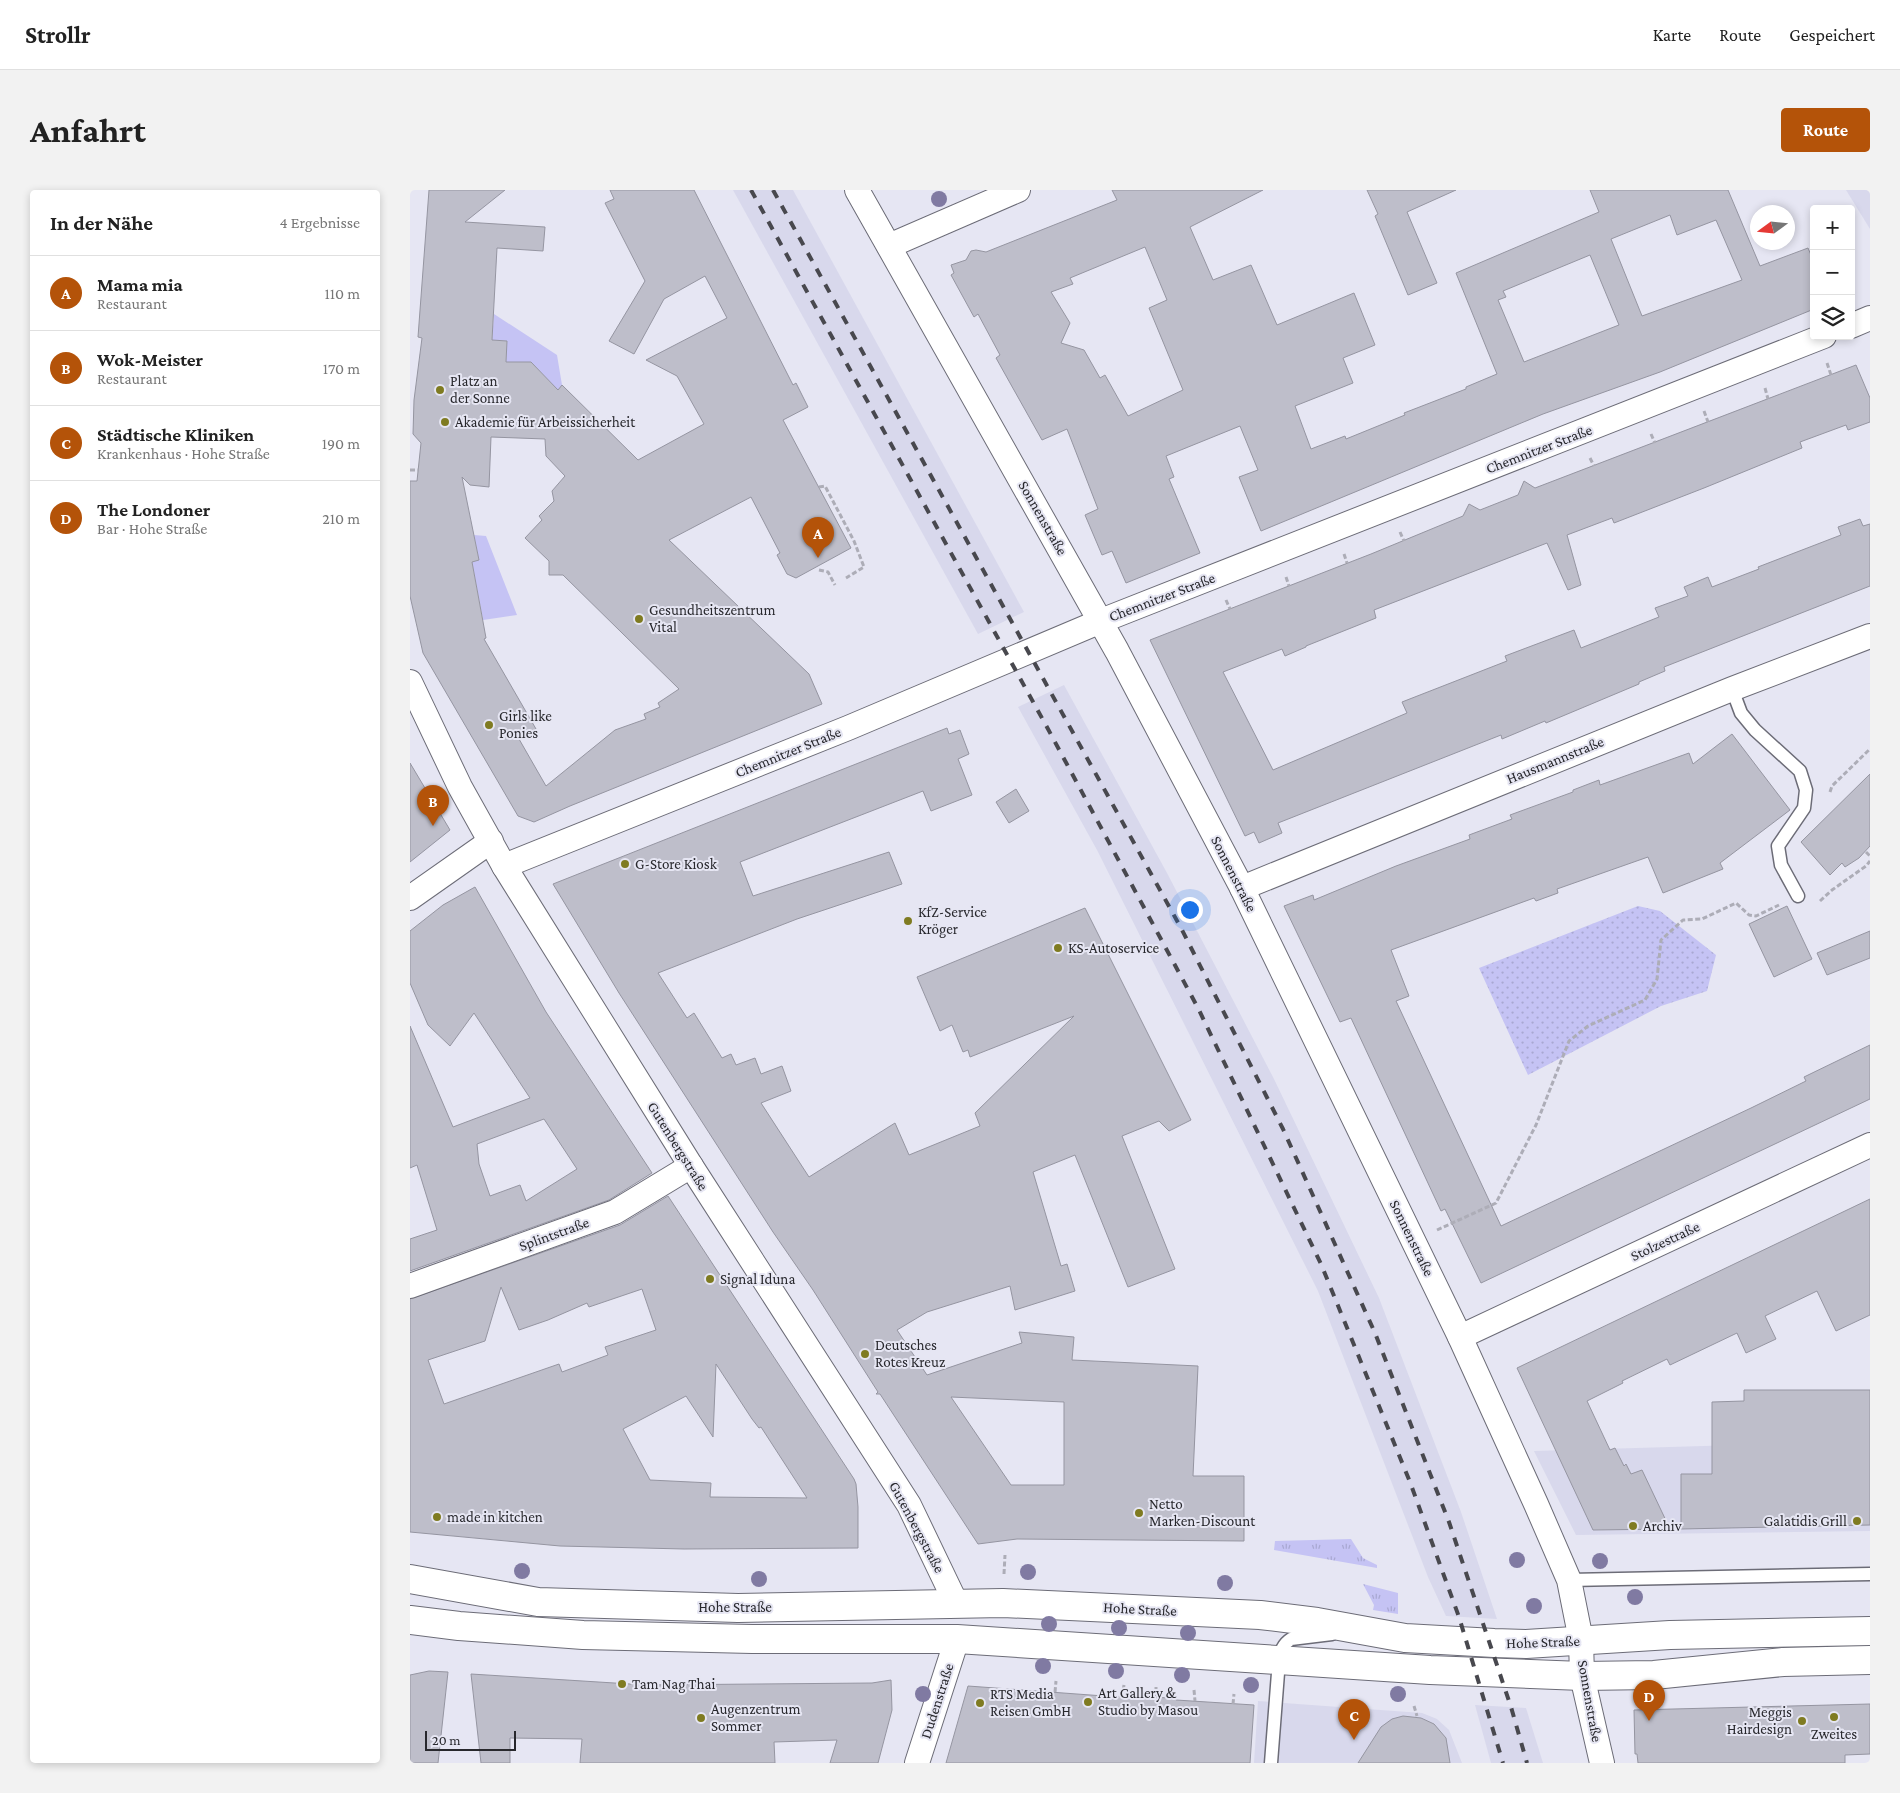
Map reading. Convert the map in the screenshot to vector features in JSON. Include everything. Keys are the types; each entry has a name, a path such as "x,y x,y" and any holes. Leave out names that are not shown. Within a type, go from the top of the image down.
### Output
{"main road":[{"name":"Hohe Straße","path":"410,1579 538,1602 738,1608 1003,1603 1260,1615 1317,1622 1404,1638 1494,1643 1572,1641 1670,1635 1870,1631"},
{"path":"956,1603 957,1639"},
{"name":"Hohe Straße","path":"410,1620 459,1626 583,1635 752,1639 957,1639 1430,1670 1582,1676 1654,1675 1783,1662 1870,1660"}],"street":[{"name":"Sonnenstraße","path":"858,190 1101,621 1242,888 1460,1338 1569,1580 1572,1641 1602,1763"},
{"path":"889,246 1018,190"},
{"path":"1855,324 1870,318"},
{"name":"Chemnitzer Straße","path":"504,866 848,728 1101,621 1814,340"},
{"name":"Hausmannstraße","path":"1242,888 1732,689 1870,636"},
{"name":"Gutenbergstraße","path":"410,682 460,787 504,866 691,1166 909,1505 956,1603"},
{"path":"410,898 491,841"},
{"name":"Stolzestraße","path":"1460,1338 1870,1145"},
{"name":"Splintstraße","path":"410,1286 615,1212 691,1166"},
{"name":"Dudenstraße","path":"917,1763 957,1639"}],"lane":[{"path":"1732,689 1741,713 1755,730 1800,771 1806,790 1804,808 1778,846 1781,865 1798,896"},
{"path":"1569,1580 1870,1574"},
{"path":"1271,1763 1279,1660 1284,1646 1291,1639 1364,1631"}],"path":[{"path":"1827,362 1831,375"},
{"path":"1764,387 1768,399"},
{"path":"1704,411 1708,422"},
{"path":"1650,432 1655,443"},
{"path":"1589,456 1594,466"},
{"path":"410,470 418,470"},
{"path":"819,487 825,486 854,541 864,567 846,578"},
{"path":"1400,531 1404,540"},
{"path":"1344,554 1347,563"},
{"path":"819,570 828,572 835,585"},
{"path":"1286,576 1289,586"},
{"path":"1226,600 1230,609"},
{"path":"1866,852 1870,856"},
{"path":"1817,904 1870,861"},
{"path":"1414,1241 1496,1202 1536,1125 1569,1041 1588,1026 1644,1000 1657,980 1661,940 1683,920 1702,919 1736,903 1748,915 1756,916 1798,896"},
{"path":"1004,1580 1005,1555"},
{"path":"1055,1692 1056,1682"},
{"path":"1122,1697 1124,1685"},
{"path":"1156,1687 1156,1698"},
{"path":"1194,1690 1195,1701"},
{"path":"1233,1704 1234,1694"},
{"path":"1414,1706 1417,1716"}],"shaded area":[{"path":"733,190 793,190 1024,612 978,634"},
{"path":"1846,190 1870,190 1870,229"},
{"path":"1064,685 1167,873 1274,1079 1379,1298 1461,1512 1497,1619 1446,1616 1428,1577 1318,1291 1097,850 1018,707"},
{"path":"1870,1441 1870,1531 1576,1535 1534,1451"},
{"path":"1258,1701 1422,1713 1437,1719 1449,1730 1462,1763 1254,1763"},
{"path":"1475,1705 1526,1708 1543,1763 1491,1763"}],"green space":[{"path":"494,314 557,355 562,385 558,390 531,362 506,362 507,341 492,340"},
{"path":"474,535 486,536 517,615 483,620 472,562 479,560"},
{"path":"1638,906 1660,911 1716,955 1707,991 1661,1006 1528,1075 1479,968"},
{"path":"1351,1539 1363,1558 1377,1565 1377,1568 1274,1550 1275,1541"},
{"path":"1363,1584 1398,1593 1398,1614 1373,1610 1374,1605"}],"building":[{"path":"429,190 505,190 465,222 545,227 543,251 497,248 492,340 507,341 506,362 531,362 558,390 562,385 638,460 704,424 677,376 646,360 727,318 705,276 664,299 634,354 609,341 645,281 605,203 614,199 610,190 694,190 793,385 796,383 808,407 783,420 851,548 796,578 787,574 777,555 780,553 751,497 669,540 809,674 822,704 534,822 518,816 423,653 410,596 410,481 417,481 421,443 413,434 414,400 422,338 418,337","holes":["491,437 545,439 546,456 565,476 552,491 554,501 539,516 542,520 525,538 549,561 549,575 563,575 679,689 658,703 660,707 644,714 646,719 615,730 546,786 519,739 536,729 484,639 486,638 472,562 479,560 462,477 470,485 489,487"]},
{"path":"1112,190 1263,190 1190,227 1213,280 1251,265 1277,325 1354,293 1375,345 1343,358 1353,383 1295,406 1311,449 1345,436 1346,439 1405,415 1404,413 1466,389 1466,387 1497,374 1456,273 1599,212 1590,190 1728,190 1750,242 1750,250 1753,250 1760,266 1808,248 1810,253 1810,311 1660,372 1543,414 1261,531 1239,477 1258,470 1240,426 1166,456 1174,477 1169,479 1200,553 1126,583 1112,551 1102,555 1085,515 1098,509 1067,429 1042,440 996,358 1000,355 978,314 974,317 951,275 954,273 951,265 966,260 971,251 986,252 1117,200","holes":["1670,215 1677,235 1716,220 1742,280 1642,316 1611,239","1145,247 1167,300 1149,308 1183,390 1128,416 1105,375 1100,378 1084,350 1061,343 1070,323 1051,292 1073,284 1070,278","1590,255 1619,325 1524,362 1498,300 1506,297 1503,291"]},
{"path":"1367,190 1456,190 1407,212 1437,283 1408,295 1375,216 1378,214"},
{"path":"1856,365 1870,398 1870,422 1848,430 1846,425 1800,442 1802,448 1704,488 1614,523 1612,518 1567,535 1581,585 1568,590 1547,543 1374,610 1376,618 1285,656 1282,649 1223,672 1273,770 1407,713 1402,702 1507,661 1505,656 1574,630 1581,648 1659,617 1655,608 1688,596 1684,587 1708,577 1712,587 1759,569 1758,567 1841,535 1838,527 1860,519 1863,526 1870,524 1870,586 1664,667 1665,671 1639,682 1639,684 1546,723 1545,721 1502,739 1501,735 1278,823 1282,833 1259,843 1254,832 1245,836 1150,640 1463,516 1469,504 1480,510 1518,495 1524,481 1535,488"},
{"path":"947,728 949,734 960,730 969,754 958,759 972,795 931,811 923,791 740,862 753,896 889,852 902,884 797,919 658,973 687,1018 694,1013 722,1058 731,1054 736,1065 755,1058 761,1074 782,1066 791,1091 761,1103 809,1177 895,1123 909,1155 980,1126 975,1113 1074,1016 970,1057 968,1050 963,1052 952,1025 940,1031 917,977 1085,908 1191,1120 1169,1131 1159,1121 1122,1136 1175,1269 1128,1287 1075,1155 1033,1172 1061,1266 1067,1264 1075,1291 1015,1310 1010,1286 927,1312 897,1330 927,1375 1022,1343 1019,1332 1074,1337 1072,1360 1198,1366 1193,1476 1244,1476 1244,1541 1017,1539 978,1544 880,1394 876,1394 878,1392 619,993 553,884","holes":["951,1397 1064,1402 1064,1485 1011,1485"]},
{"path":"1732,734 1790,810 1720,863 1723,869 1663,893 1648,857 1557,889 1558,893 1536,901 1534,898 1391,950 1409,996 1396,1001 1501,1226 1751,1108 1806,1081 1804,1077 1870,1045 1870,1099 1481,1283 1445,1209 1441,1211 1351,1018 1340,1022 1284,906 1313,895 1314,900 1396,866 1470,839 1469,835 1512,819 1510,815 1573,792 1573,790 1599,780 1600,785 1689,753 1693,764"},
{"path":"410,763 450,830 410,862"},
{"path":"1870,774 1870,846 1859,858 1845,867 1842,863 1830,875 1801,842"},
{"path":"1016,789 1029,811 1009,823 996,802"},
{"path":"475,887 546,1012 652,1173 609,1200 410,1271 410,1239 437,1230 417,1165 410,1168 410,1026 453,1127 530,1098 474,1013 450,1046 428,1025 410,983 410,931 443,905","holes":["544,1119 577,1169 526,1201 520,1185 490,1196 479,1164 477,1144"]},
{"path":"1787,906 1812,959 1774,977 1749,924"},
{"path":"1870,931 1870,958 1827,975 1817,953"},
{"path":"668,1196 854,1479 858,1507 858,1548 684,1549 560,1546 410,1532 410,1299 620,1225","holes":["501,1287 519,1330 587,1303 589,1307 642,1289 656,1330 605,1347 608,1355 562,1372 559,1364 444,1404 428,1360 485,1341","716,1364 752,1419 759,1428 761,1427 807,1498 710,1497 711,1483 650,1480 623,1429 686,1396 713,1437"]},
{"path":"1870,1199 1870,1315 1836,1331 1817,1291 1765,1316 1776,1339 1746,1353 1737,1333 1670,1365 1667,1359 1587,1401 1610,1450 1615,1448 1624,1466 1626,1464 1631,1474 1642,1470 1670,1529 1593,1530 1517,1368"},
{"path":"1744,1390 1870,1390 1870,1525 1681,1529 1681,1474 1712,1474 1712,1402 1744,1401"},
{"path":"429,1671 448,1672 438,1763 410,1763 410,1675"},
{"path":"471,1674 646,1685 872,1683 891,1680 892,1710 878,1763 830,1763 837,1740 774,1742 775,1763 580,1763 582,1739 510,1738 510,1763 481,1763"},
{"path":"968,1686 1104,1696 1175,1698 1176,1700 1254,1705 1250,1763 946,1763"},
{"path":"1870,1704 1870,1754 1845,1755 1845,1763 1638,1763 1637,1754 1635,1754 1634,1710"},
{"path":"1403,1716 1421,1718 1434,1724 1446,1738 1450,1763 1358,1763 1381,1727 1392,1719"}],"railway":[{"path":"751,190 1048,729 1198,1008 1321,1264 1410,1482 1459,1617 1503,1763"},
{"path":"773,190 1181,928 1283,1129 1375,1333 1449,1522 1511,1707 1527,1763"}],"place":[{"name":"Platz an der Sonne","path":"440,390"},
{"name":"Akademie für Arbeissicherheit","path":"445,422"},
{"name":"Mama mia","path":"818,558"},
{"name":"Gesundheitszentrum Vital","path":"639,619"},
{"name":"Girls like Ponies","path":"489,725"},
{"name":"Wok-Meister","path":"433,826"},
{"name":"G-Store Kiosk","path":"625,864"},
{"name":"KfZ-Service Kröger","path":"908,921"},
{"name":"KS-Autoservice","path":"1058,948"},
{"name":"Signal Iduna","path":"710,1279"},
{"name":"Deutsches Rotes Kreuz","path":"865,1354"},
{"name":"Netto Marken-Discount","path":"1139,1513"},
{"name":"made in kitchen","path":"437,1517"},
{"name":"Galatidis Grill","path":"1857,1521"},
{"name":"Archiv","path":"1633,1526"},
{"name":"Tam Nag Thai","path":"622,1684"},
{"name":"Art Gallery & Studio by Masou","path":"1088,1702"},
{"name":"RTS Media Reisen GmbH","path":"980,1703"},
{"name":"Zweites","path":"1834,1717"},
{"name":"Augenzentrum Sommer","path":"701,1718"},
{"name":"The Londoner","path":"1649,1721"},
{"name":"Meggis Hairdesign","path":"1802,1721"},
{"name":"Städtische Kliniken","path":"1354,1740"}]}
